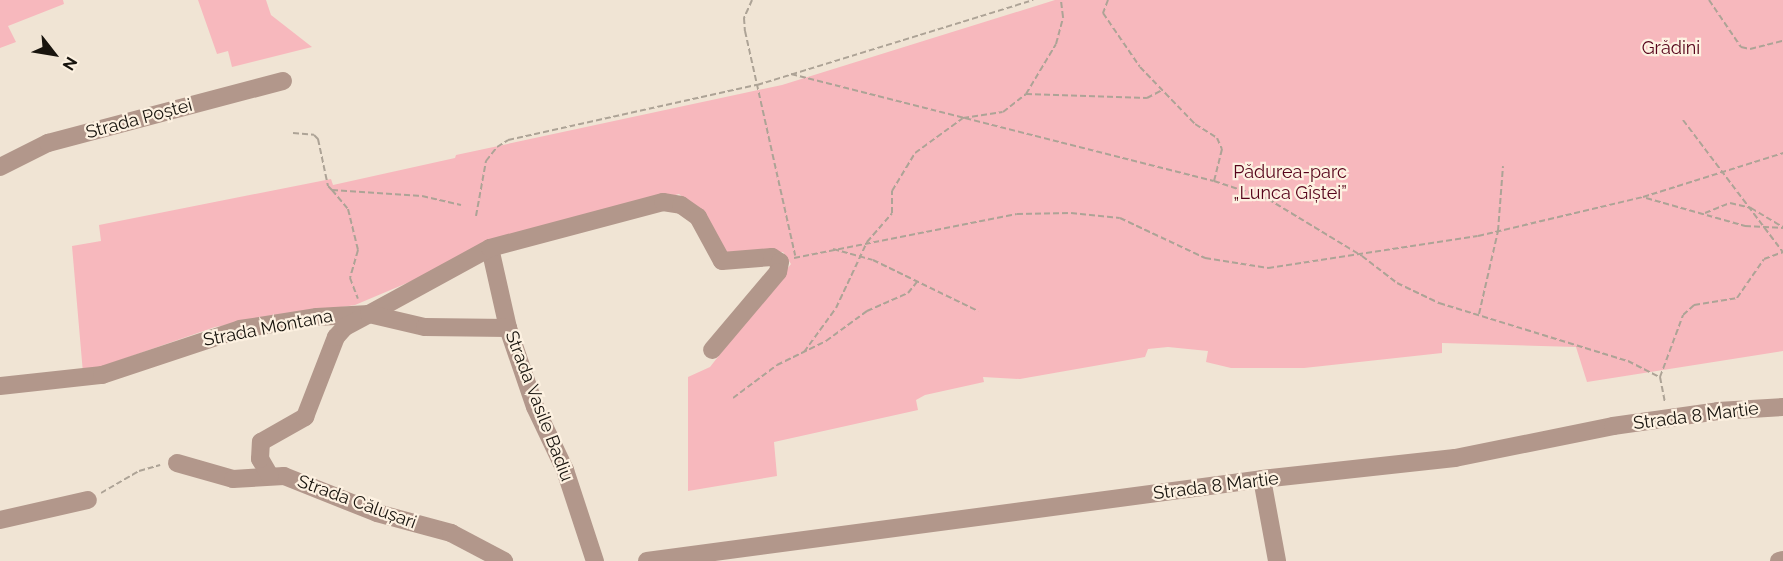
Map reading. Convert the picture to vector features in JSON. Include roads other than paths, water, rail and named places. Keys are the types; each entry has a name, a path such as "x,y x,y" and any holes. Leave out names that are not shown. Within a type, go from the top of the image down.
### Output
{"street":[{"name":"Strada Poștei","path":"0,167 48,143 282,81"},
{"name":"Strada Montana","path":"0,386 102,375 240,329 317,317 369,314 490,248 663,202 681,205 698,217 722,261 772,257 788,260 712,350"},
{"name":"Strada Vasile Badiu","path":"490,248 508,328 536,407 565,470 595,561"},
{"path":"270,476 260,459 261,442 305,417 336,337 345,327 369,314 425,327 508,328"},
{"name":"Strada 8 Martie","path":"647,561 1262,479 1455,458 1668,418 1783,407"},
{"name":"Strada Călușari","path":"177,463 232,479 270,476 304,482 377,513 451,533 504,561"},
{"path":"1262,479 1277,561"},
{"path":"0,519 88,500"}],"park label":[{"name":"Grădini","path":"1671,48"},
{"name":"Pădurea-parc „Lunca Gîștei”","path":"1290,183"}]}
